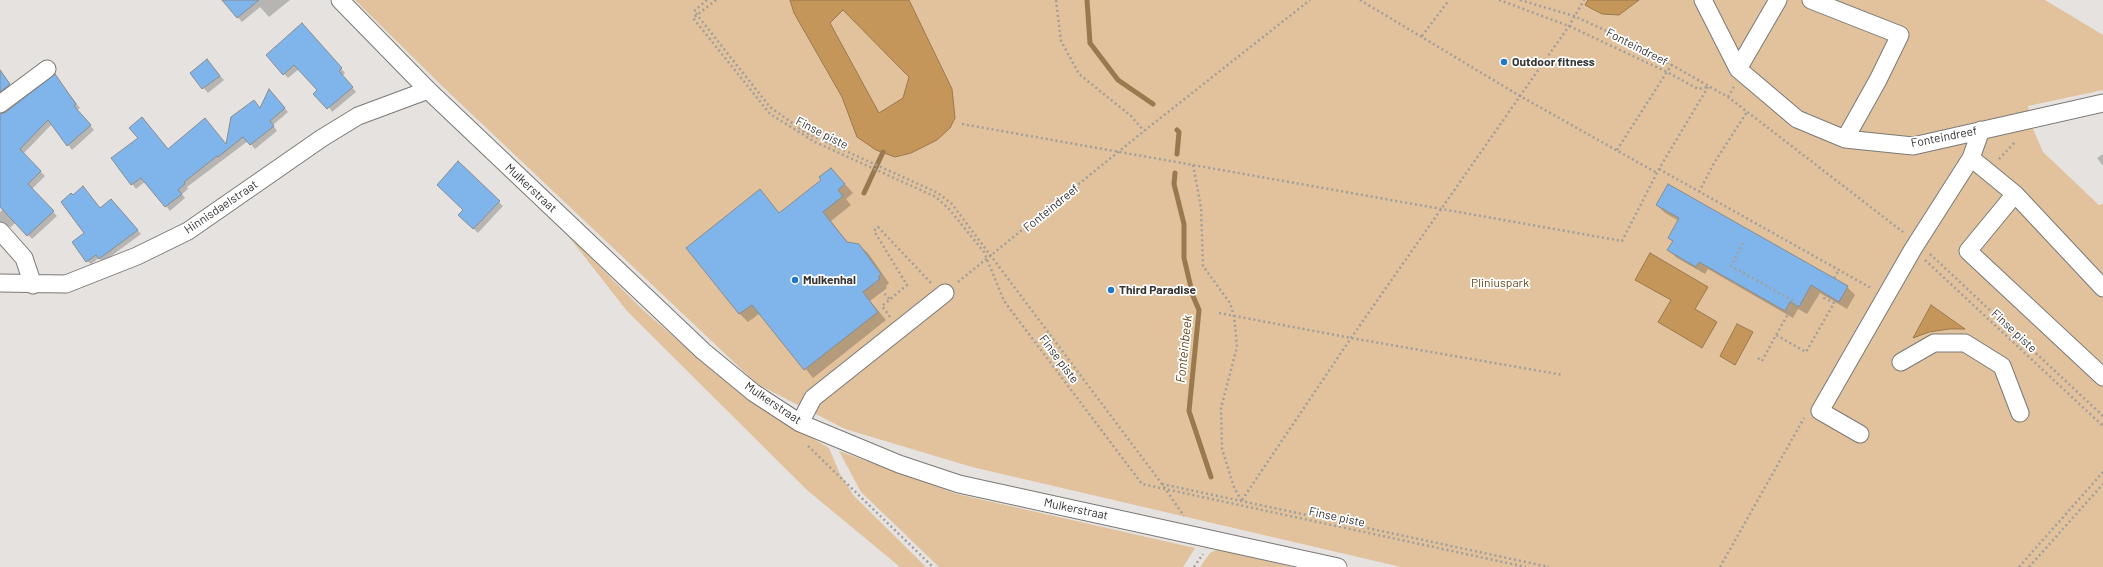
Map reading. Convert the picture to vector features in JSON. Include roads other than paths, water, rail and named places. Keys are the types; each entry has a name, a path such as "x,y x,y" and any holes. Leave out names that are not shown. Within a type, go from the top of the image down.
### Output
{"street":[{"name":"Mulkerstraat","path":"340,0 428,90 703,351 754,392 800,423 899,464 959,484 1338,567"},
{"name":"Fonteindreef","path":"1703,0 1738,70 1797,119 1845,139 1913,146 2021,120 2103,103"},
{"path":"1738,70 1778,0"},
{"path":"1811,0 1900,35 1878,80 1845,139"},
{"path":"0,104 47,69"},
{"name":"Hinnisdaelstraat","path":"0,283 33,285 66,284 137,256 188,231 322,138 358,116 428,90"},
{"path":"1860,434 1820,411 1915,246 1971,158 1981,130"},
{"path":"1971,158 2015,194 2103,288"},
{"path":"2015,194 1968,251 2103,377"},
{"path":"0,231 24,258 33,285"},
{"path":"800,423 813,398 944,294"},
{"path":"1901,362 1934,344 1965,344 2002,366 2020,413"}],"waterway":[{"name":"Fonteinbeek","path":"1087,0 1090,43 1118,80 1153,104"},
{"name":"Fonteinbeek","path":"1177,130 1179,132 1177,154"},
{"path":"864,193 883,152"},
{"name":"Fonteinbeek","path":"1175,173 1174,184 1184,224 1184,258 1193,296 1199,310 1189,411 1211,477"}],"place":[{"name":"Outdoor fitness","path":"1504,62"},
{"name":"Mulkenhal","path":"795,280"},
{"name":"Third Paradise","path":"1111,290"}],"park label":[{"name":"Pliniuspark","path":"1500,283"}]}
